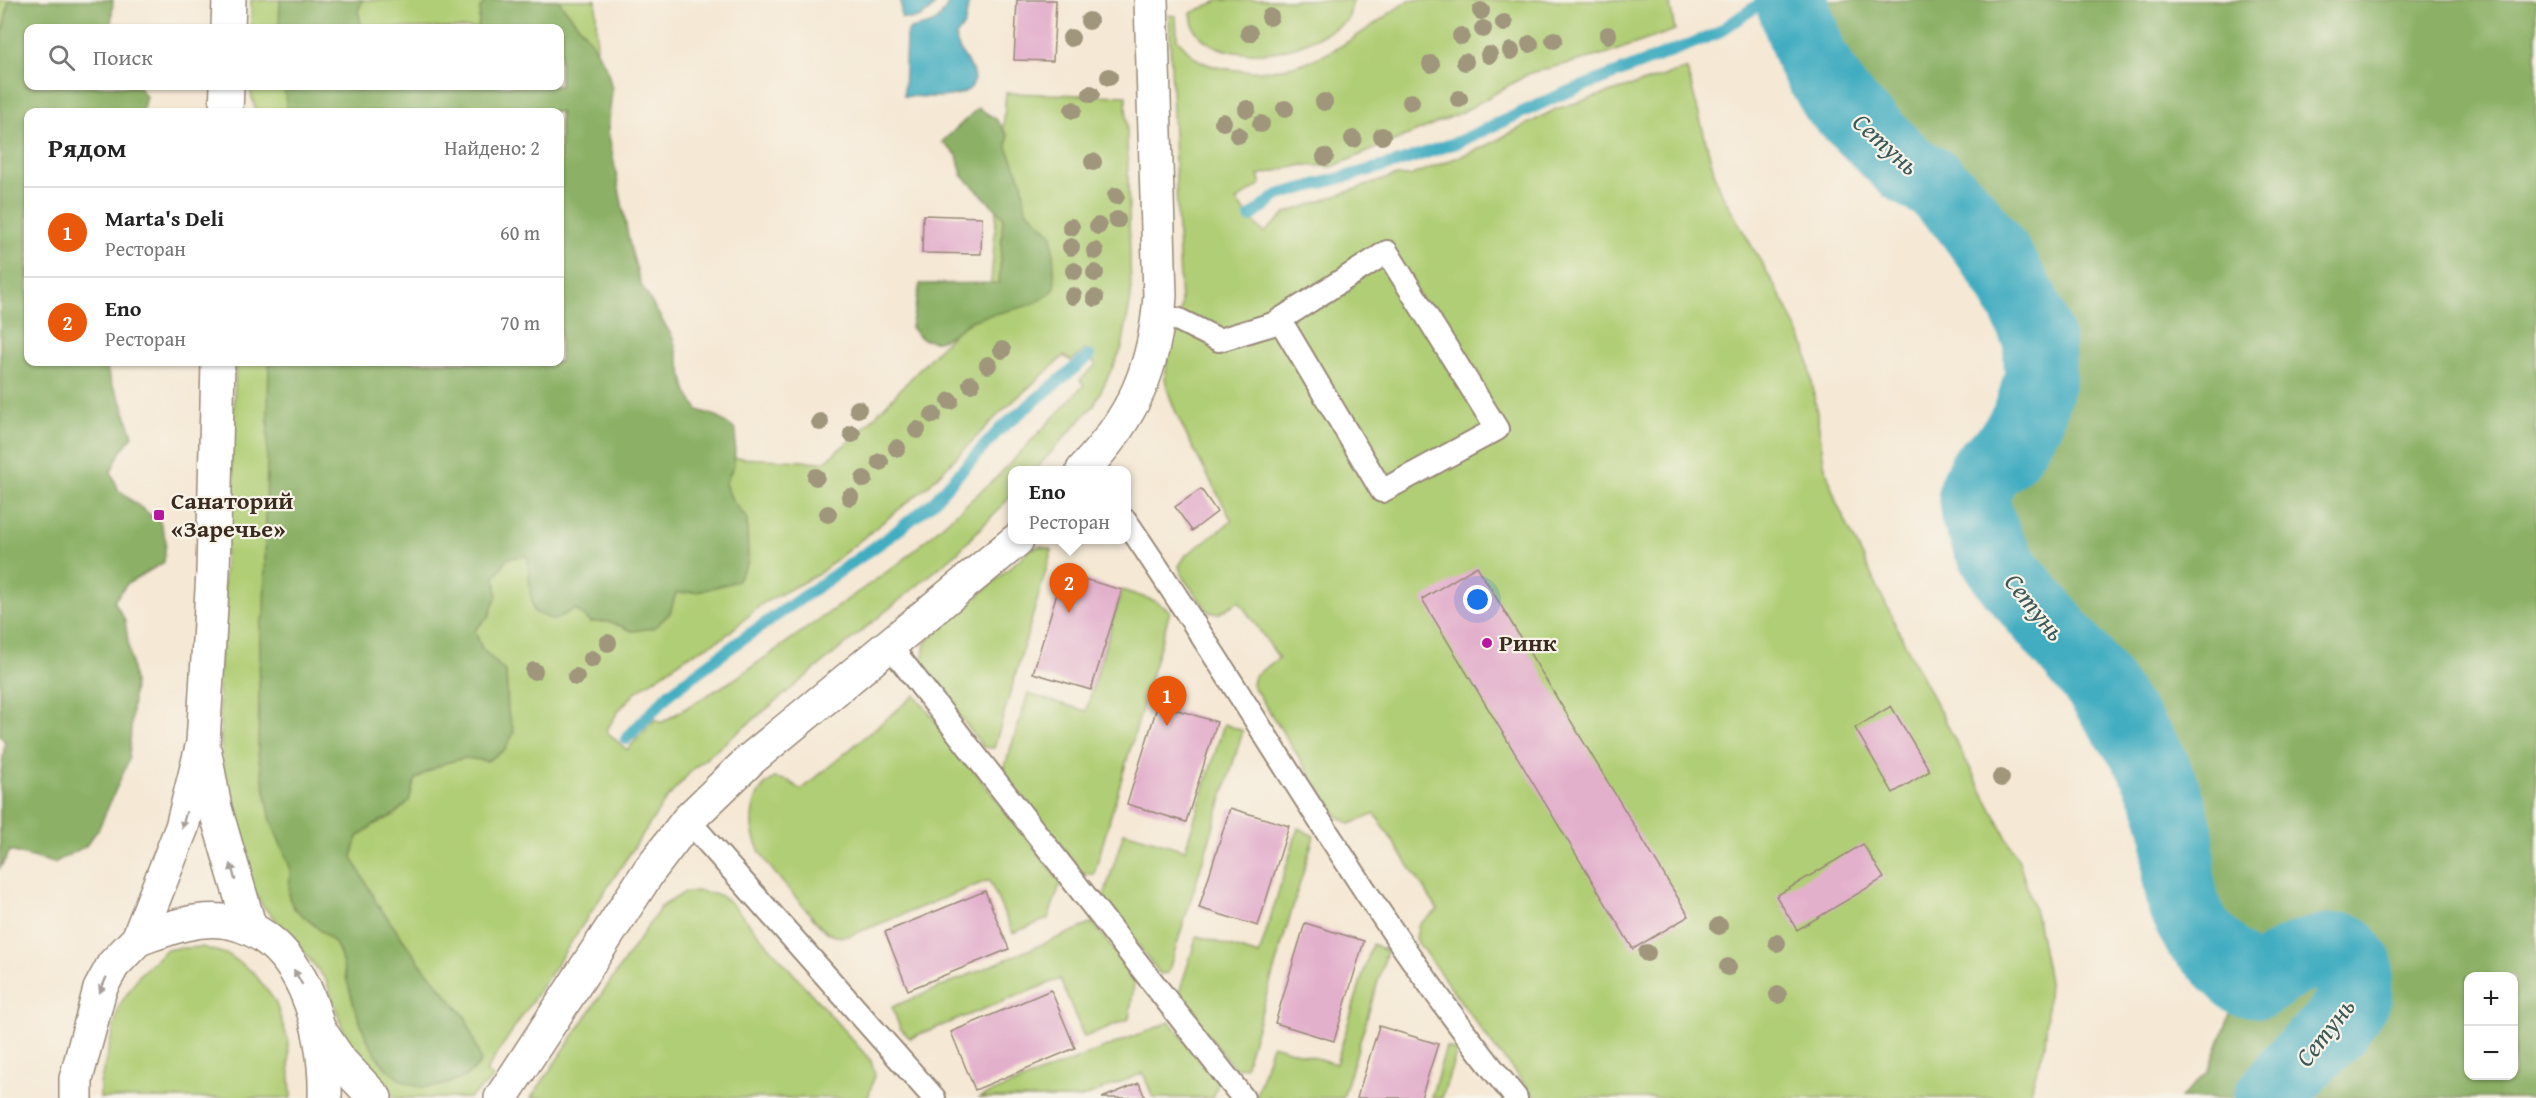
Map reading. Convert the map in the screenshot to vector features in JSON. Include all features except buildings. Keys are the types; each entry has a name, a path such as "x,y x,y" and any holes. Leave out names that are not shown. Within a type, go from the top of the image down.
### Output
{"street":[{"path":"228,24 229,0"},
{"path":"1090,466 1123,423 1142,384 1158,315 1151,0"},
{"path":"226,108 227,90"},
{"path":"70,1092 100,989 113,965 138,939 182,827 203,743 213,572 218,366"},
{"path":"501,1098 649,871 688,820 751,759 1012,544"},
{"path":"203,743 215,808 250,928"},
{"path":"138,939 188,922 222,921 250,928 277,947 296,972 310,999 320,1031 326,1067 325,1098"},
{"path":"320,1031 341,1062 375,1098"}],"lane":[{"path":"1158,315 1179,320 1219,340 1280,320 1387,252 1497,429 1382,491 1280,320"},
{"path":"1131,528 1190,616 1407,954 1516,1098"},
{"path":"890,646 1243,1098"},
{"path":"688,820 934,1098"}],"green space":[{"path":"0,0 9,0 0,46"},
{"path":"9,0 113,0 111,24 24,24 24,90 141,90 146,97 143,108 24,108 24,366 106,366 133,436 120,452 111,472 119,491 160,522 166,541 164,562 127,584 114,601 125,620 134,682 129,759 99,828 86,846 54,863 10,851 0,868 0,781 5,742 0,735 0,46"},
{"path":"251,0 596,0 599,207 696,456 824,462 860,432 990,295 1006,93 1126,96 1131,297 1122,348 1094,405 1039,466 1008,466 1008,499 957,553 693,769 664,802 495,1057 486,1072 494,1078 469,1098 395,1098 362,1070 350,1050 326,980 296,942 262,905 240,865 225,806 218,687 236,366 564,366 564,108 255,108 250,90 564,90 564,24 251,24","holes":["1085,350 1096,365 1080,380 1084,385 997,477 902,561 733,680 661,723 655,719 627,750 606,731 619,710 637,691 687,657 723,638 763,603 817,575 928,486 1000,413 1064,356 1071,361"]},
{"path":"280,0 363,0 358,11 361,24 279,24"},
{"path":"487,0 558,0 591,41 607,69 612,89 608,131 630,246 641,285 673,338 687,393 698,410 716,416 736,430 734,465 725,484 733,502 747,518 748,562 737,581 697,592 676,593 670,613 654,628 632,631 611,622 591,622 575,609 554,620 534,612 528,556 508,558 495,576 497,596 489,616 475,630 482,649 506,672 508,712 514,732 505,750 487,761 465,758 445,763 415,780 409,801 394,815 375,824 358,837 352,857 378,905 420,963 466,1018 481,1061 468,1075 458,1080 439,1086 415,1086 396,1077 380,1061 358,1018 339,951 334,942 294,908 289,898 290,867 271,821 258,754 260,625 264,614 269,366 564,366 564,108 287,108 284,90 564,90 564,24 478,24 480,8"},
{"path":"1220,0 1353,0 1348,20 1329,32 1283,50 1242,53 1215,46 1195,30 1191,13"},
{"path":"1409,0 1669,0 1675,30 1606,54 1530,73 1463,112 1332,167 1303,165 1258,175 1261,184 1236,201 1264,233 1286,213 1394,176 1410,176 1484,147 1556,109 1687,69 1718,187 1785,304 1806,349 1824,463 1837,504 1913,660 2019,861 2038,923 2049,982 2045,1045 2028,1098 1536,1098 1494,1047 1418,943 1416,938 1419,924 1438,910 1375,814 1350,824 1337,816 1254,688 1252,684 1254,676 1279,658 1239,601 1218,614 1209,612 1183,578 1179,566 1186,555 1232,521 1182,425 1167,387 1165,374 1181,306 1169,15 1176,16 1177,39 1200,61 1228,69 1270,71 1292,67 1333,51"},
{"path":"1791,0 2536,0 2536,1098 2180,1098 2208,1072 2243,980 2209,947 2194,928 2184,907 2179,881 2179,846 2174,817 2164,787 2150,760 2116,707 2093,677 2008,575 1993,553 1982,530 1976,509 1976,489 1982,475 2016,440 2034,400 2040,371 2037,332 2007,272 1985,240 1948,197 1932,183 1909,170 1861,127 1838,101 1822,78"},
{"path":"978,108 996,119 1008,136 1007,147 1022,182 1026,210 1052,234 1055,288 1038,301 984,316 948,337 938,341 929,341 919,336 911,327 920,284 999,283 1003,216 962,175 957,155 942,142"},
{"path":"1040,546 1052,550 994,748 983,747 925,670 922,662 925,643 1031,549"},
{"path":"1122,590 1155,601 1170,611 1094,874 1083,874 1003,772 1028,694 1086,711"},
{"path":"915,695 1061,882 1048,919 1013,933 989,880 849,936 835,936 815,921 763,858 753,833 752,820 755,801 764,786 775,778 789,781 801,790"},
{"path":"1224,724 1243,731 1168,973 1160,974 1103,899 1124,832 1185,850"},
{"path":"1298,828 1314,836 1245,1067 1234,1068 1178,996 1197,936 1259,955"},
{"path":"699,891 719,895 731,903 871,1061 875,1074 868,1098 531,1098 661,907 685,892"},
{"path":"1093,923 1135,977 1129,1019 1084,1037 1060,979 910,1038 900,1028 892,1007"},
{"path":"1372,944 1387,951 1343,1098 1258,1098 1256,1096 1272,1045 1336,1064"},
{"path":"202,947 229,955 254,973 275,1001 288,1040 291,1098 100,1098 100,1084 119,1006 140,974 167,949"},
{"path":"1170,1022 1218,1083 1213,1098 1153,1098 1143,1073 1081,1098 978,1098"},
{"path":"1446,1047 1457,1051 1442,1098 1431,1098"}],"water":[{"path":"901,0 938,0 927,13 917,18 907,19 901,17"},
{"path":"950,0 969,0 965,24 956,36 956,41 972,70 974,81 970,89 961,94 936,97 904,96 906,35 910,29 935,22 942,15"}],"waterway":[{"path":"1250,217 1278,195 1399,162 1458,142 1555,97 1716,34 1765,0"},
{"name":"Сетунь","path":"1791,0 1812,59 1837,100 1906,168 1935,185 1965,215 1997,258 2023,302 2039,340 2040,378 2028,419 2006,452 1985,470 1974,491 1976,513 1988,543 2006,573 2093,677 2150,759 2170,805 2178,836 2179,882 2184,907 2198,934 2243,980 2260,982 2299,958 2331,950 2345,949 2357,965 2356,995 2336,1027 2299,1063 2270,1098"},
{"path":"626,739 670,693 744,638 892,535 932,503 999,430 1089,356"}],"place":[{"name":"Санаторий «Заречье»","path":"159,515"},
{"name":"Eno","path":"1069,613"},
{"name":"Ринк","path":"1487,643"},
{"name":"Marta's Deli","path":"1167,726"}]}
